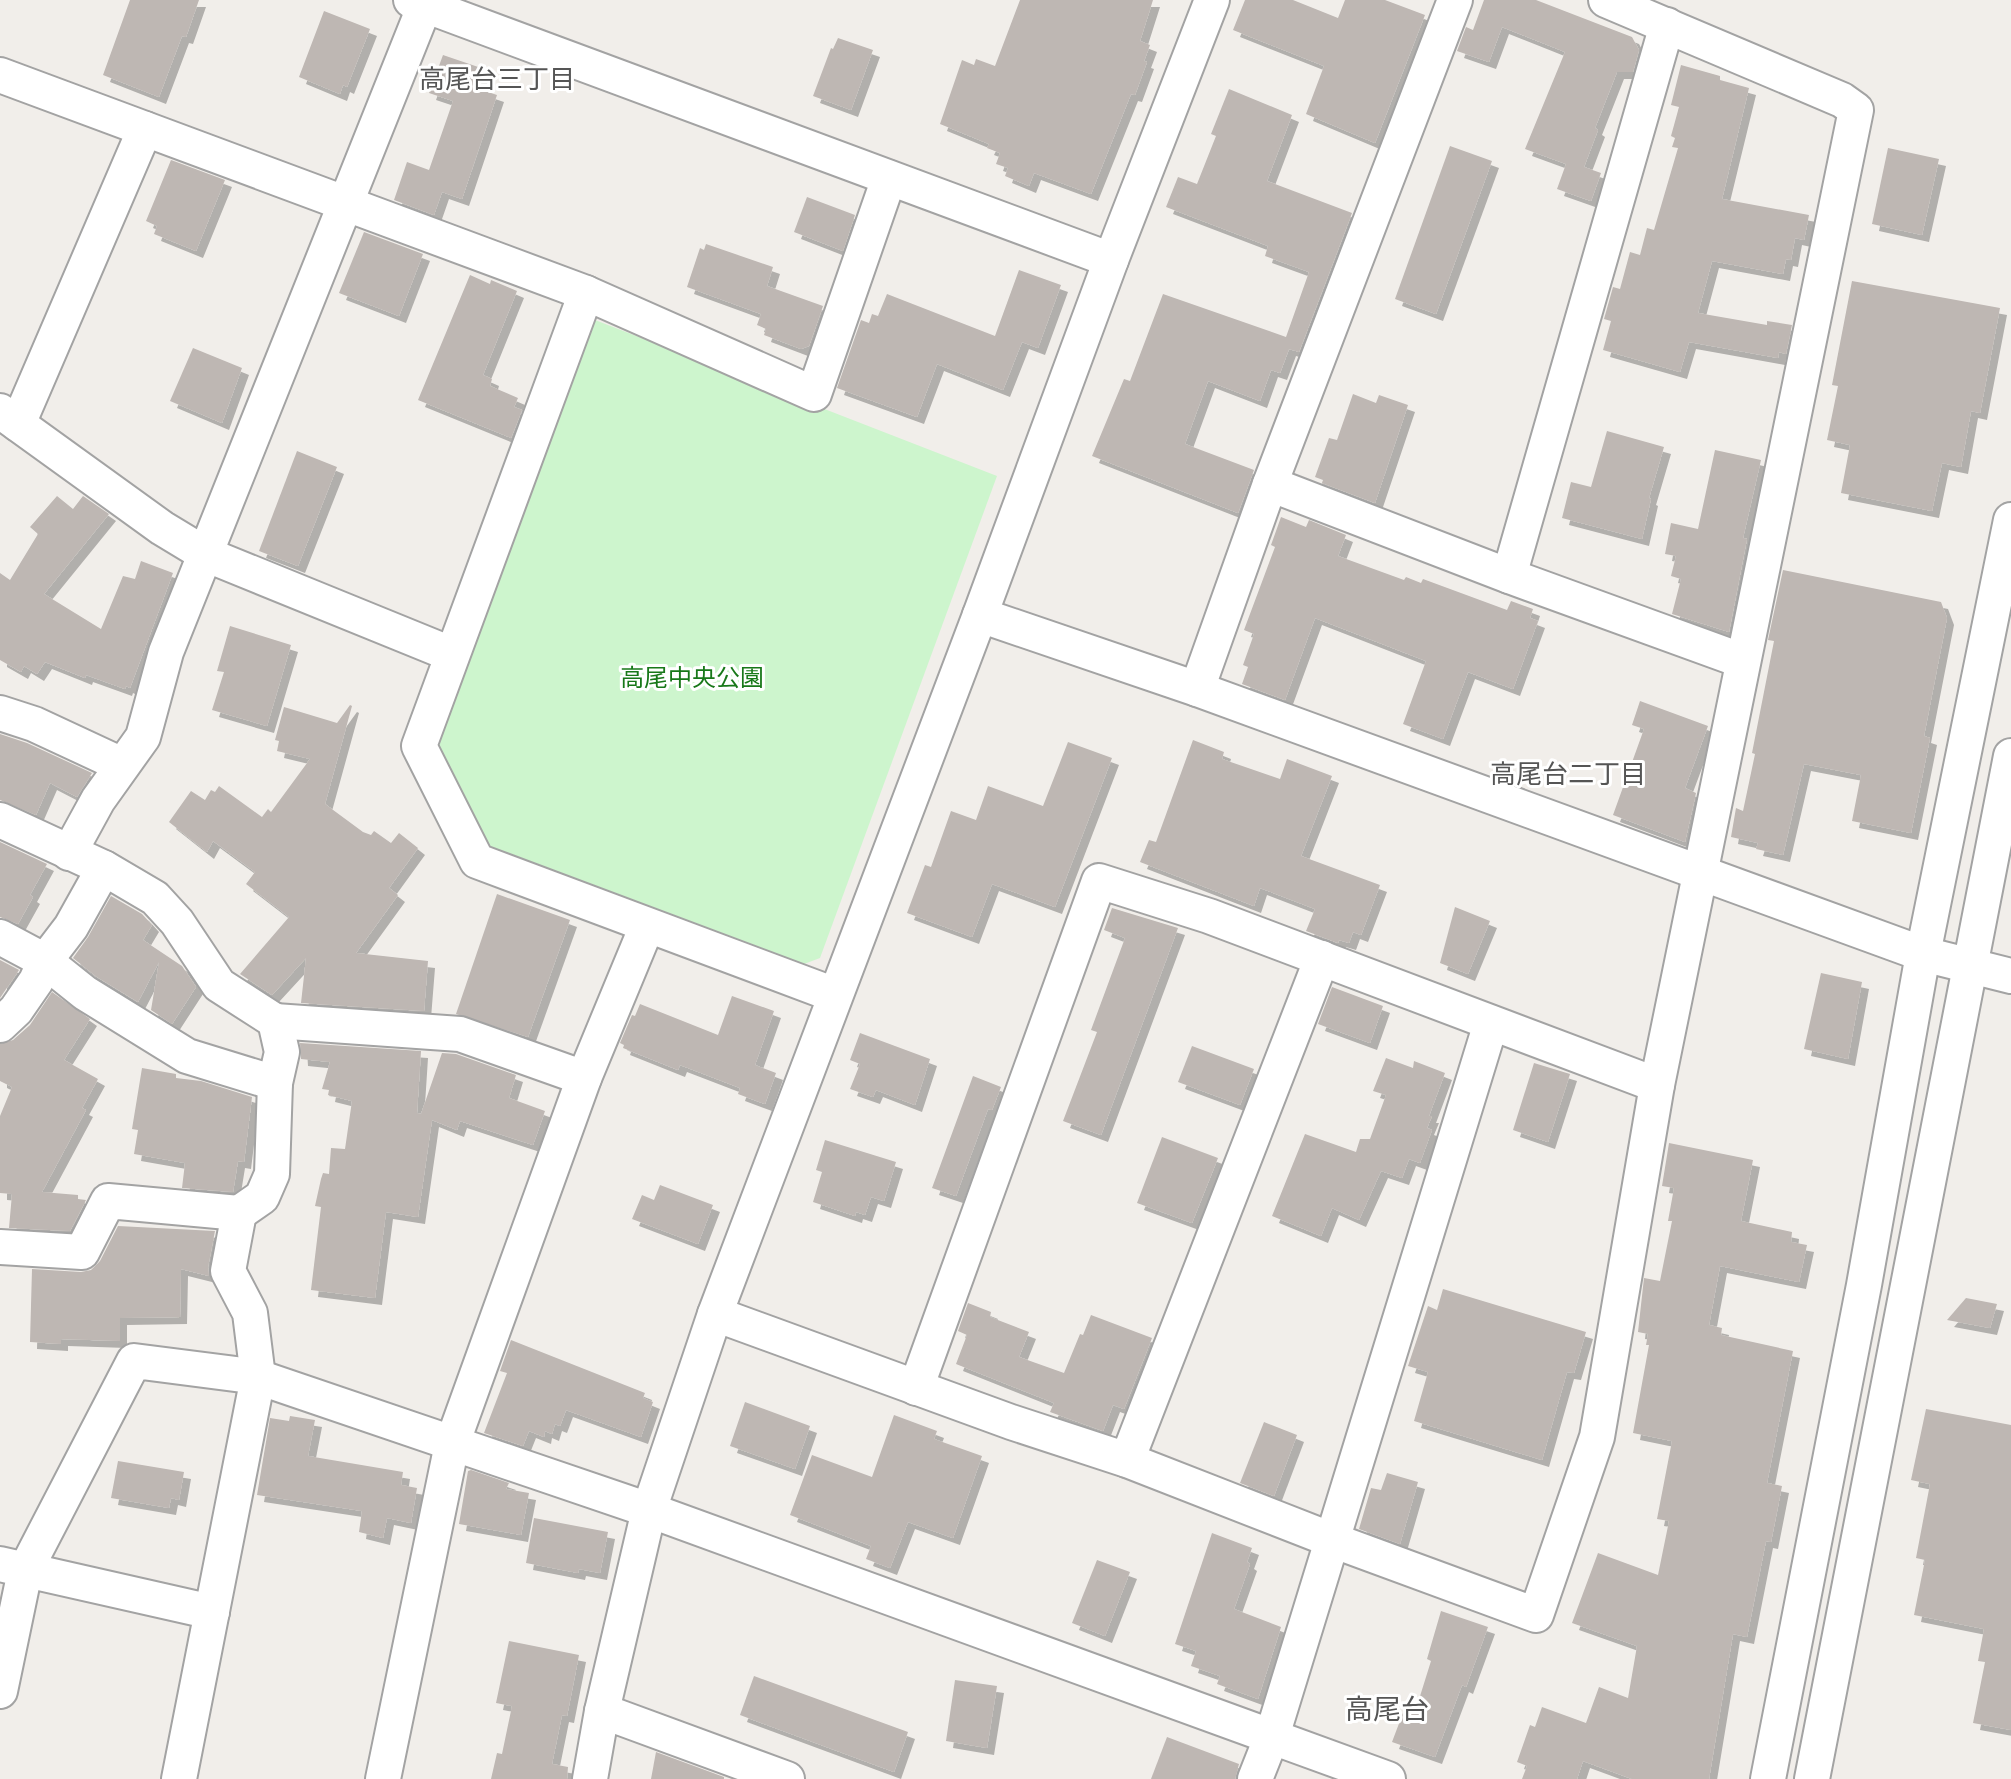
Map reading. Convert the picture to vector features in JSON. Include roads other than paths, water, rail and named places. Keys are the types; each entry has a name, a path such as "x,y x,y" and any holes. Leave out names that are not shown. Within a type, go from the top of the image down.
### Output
{"street":[{"path":"590,1779 602,1711 649,1510 715,1314 1111,260 1212,0"},
{"path":"1197,689 1270,484 1455,0"},
{"path":"715,1314 916,1388 1127,1460 1536,1615 1597,1437 1657,1085 1856,110 1842,100 1606,0"},
{"path":"69,853 75,837 143,737 166,652 345,204 421,2 1111,260"},
{"path":"1509,576 1667,25"},
{"path":"0,75 586,293 814,394 889,178"},
{"path":"145,129 9,418 162,528 205,554 451,654"},
{"path":"586,293 419,746 477,861 835,995"},
{"path":"1270,484 1509,576 1743,661"},
{"path":"1768,1779 1864,1285 1923,954 2011,520"},
{"path":"980,615 1197,689 1923,954 2011,976"},
{"path":"0,713 34,724 122,765"},
{"path":"1812,1779 2011,756"},
{"path":"0,820 104,868 155,898 177,922 219,985 275,1021 460,1034 584,1078"},
{"path":"0,1025 16,1010 36,981 45,961 71,927 104,868"},
{"path":"916,1388 1099,881 1209,916 1657,1085"},
{"path":"383,1779 452,1444 584,1078 647,926"},
{"path":"0,937 45,961 85,993 187,1056 275,1083"},
{"path":"1127,1460 1322,958"},
{"path":"0,1247 82,1252 108,1201 239,1213 262,1197 272,1174 275,1083 282,1052 275,1021"},
{"path":"1255,1779 1272,1736 1491,1023"},
{"path":"179,1779 258,1377 250,1313 228,1271 239,1213"},
{"path":"0,1691 12,1568 134,1361 258,1377 649,1510 1388,1779"},
{"path":"12,1568 212,1612"},
{"path":"602,1711 787,1779"}],"district":[{"name":"高尾台三丁目","path":"497,79"},
{"name":"高尾台二丁目","path":"1568,774"},
{"name":"高尾台","path":"1387,1709"}],"park label":[{"name":"高尾中央公園","path":"692,678"}]}
